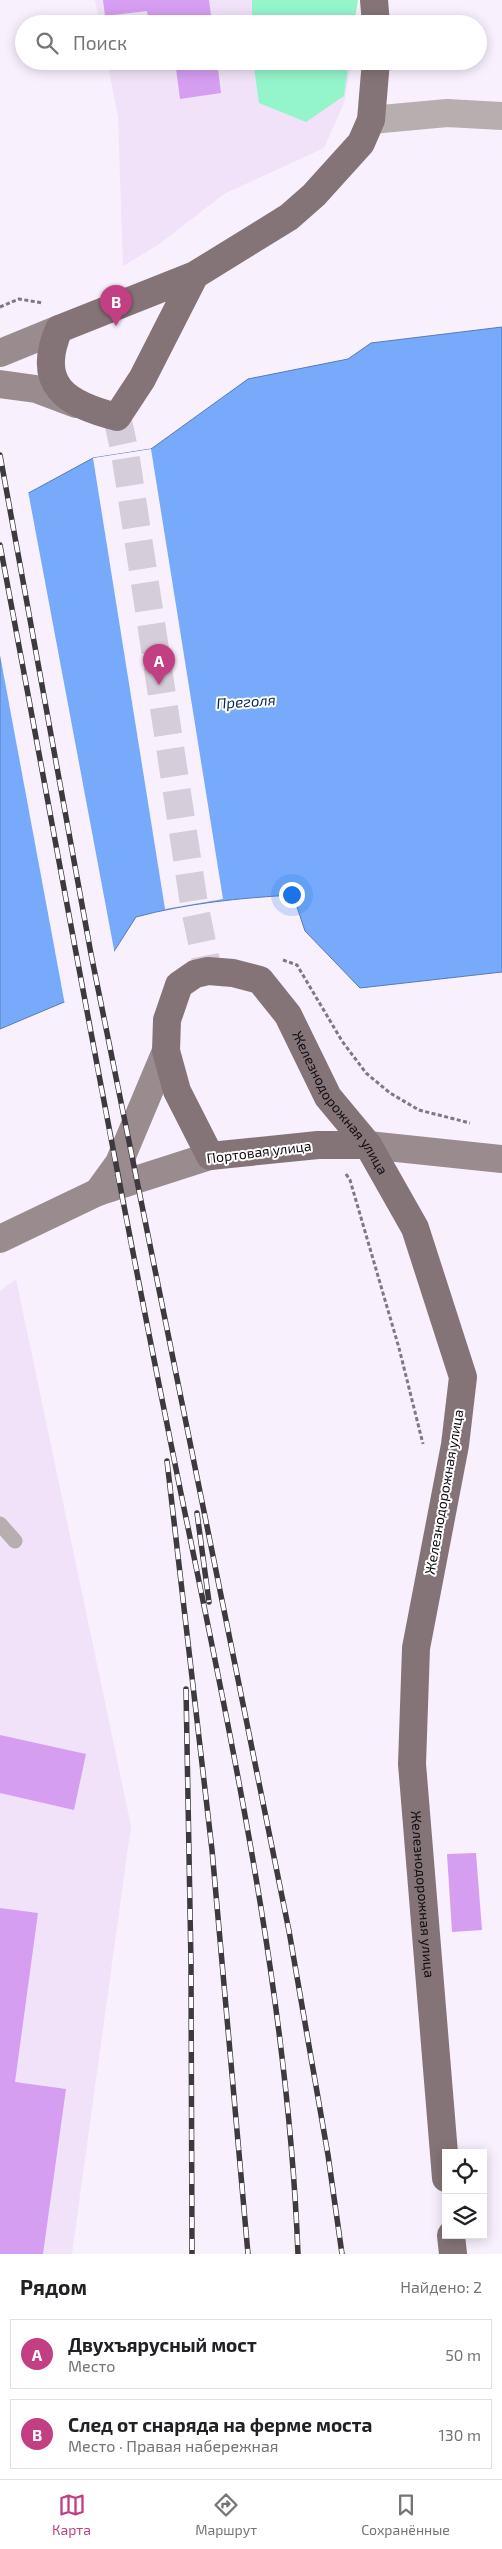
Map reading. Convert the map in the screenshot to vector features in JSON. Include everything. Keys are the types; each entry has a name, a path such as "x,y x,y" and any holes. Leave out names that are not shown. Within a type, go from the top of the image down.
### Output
{"main road":[{"path":"374,0 375,15"},
{"path":"0,353 58,328 195,275 288,217 314,194 361,143 371,120 375,70"},
{"path":"0,384 36,390 117,417 142,379 195,275"},
{"path":"58,328 50,349 51,375 62,392 76,404"},
{"name":"Железнодорожная улица","path":"210,1156 177,1091 166,1051 167,1020 179,985 195,974 208,971 233,973 260,980 288,1014 328,1097 368,1145 416,1228 463,1377 455,1445 416,1648 412,1764 444,2149"},
{"name":"Железнодорожная улица","path":"98,1192 119,1163 166,1051"},
{"name":"Портовая улица","path":"0,1239 98,1192 210,1156 318,1145 368,1145 502,1159"},
{"path":"451,2239 453,2254"}],"street":[{"path":"371,120 447,113 502,116"}],"lane":[{"path":"0,1524 15,1541"}],"path":[{"path":"0,307 19,299 48,304"},
{"path":"281,959 297,965 342,1041 366,1073 390,1093 419,1110 478,1125"},
{"path":"344,1172 350,1180 399,1348 425,1451"}],"shaded area":[{"path":"95,0 343,0 347,15 98,15"},
{"path":"109,70 350,70 344,103 324,148 224,194 158,245 123,266 118,117"},
{"path":"16,1279 131,1826 72,2254 0,2254 0,1291"}],"green space":[{"path":"252,0 358,0 356,15 252,15"},
{"path":"254,70 348,70 344,96 306,122 259,103"}],"water":[{"name":"Преголя","path":"502,327 502,972 360,988 305,931 293,895 234,900 175,908 136,917 88,992 0,1029 0,502 23,496 93,458 151,449 248,379 348,359 371,343"}],"pier":[{"path":"151,449 223,899 165,909 93,458"},
{"path":"28,491 115,955 90,994 65,1005 0,655 0,500"}],"building":[{"path":"103,0 209,0 211,15 148,15 147,11 105,15"},
{"path":"176,70 218,70 221,93 180,99"},
{"path":"0,1735 86,1754 74,1810 0,1793"},
{"path":"476,1853 482,1930 452,1932 447,1854"},
{"path":"0,1908 38,1913 15,2082 66,2089 43,2254 0,2254"}],"tunnel":[{"path":"117,417 125,453 194,904 208,971"}],"railway":[{"path":"0,455 91,954 289,1931 328,2155 342,2254"},
{"path":"0,545 123,1201 248,1835 266,1939 280,2044 291,2149 298,2254"},
{"path":"167,1461 212,1850 248,2254"},
{"path":"197,1513 209,1602"},
{"path":"186,1689 191,1964 192,2254"}],"place":[{"name":"След от снаряда на ферме моста","path":"116,326"},
{"name":"Двухъярусный мост","path":"159,685"}]}
